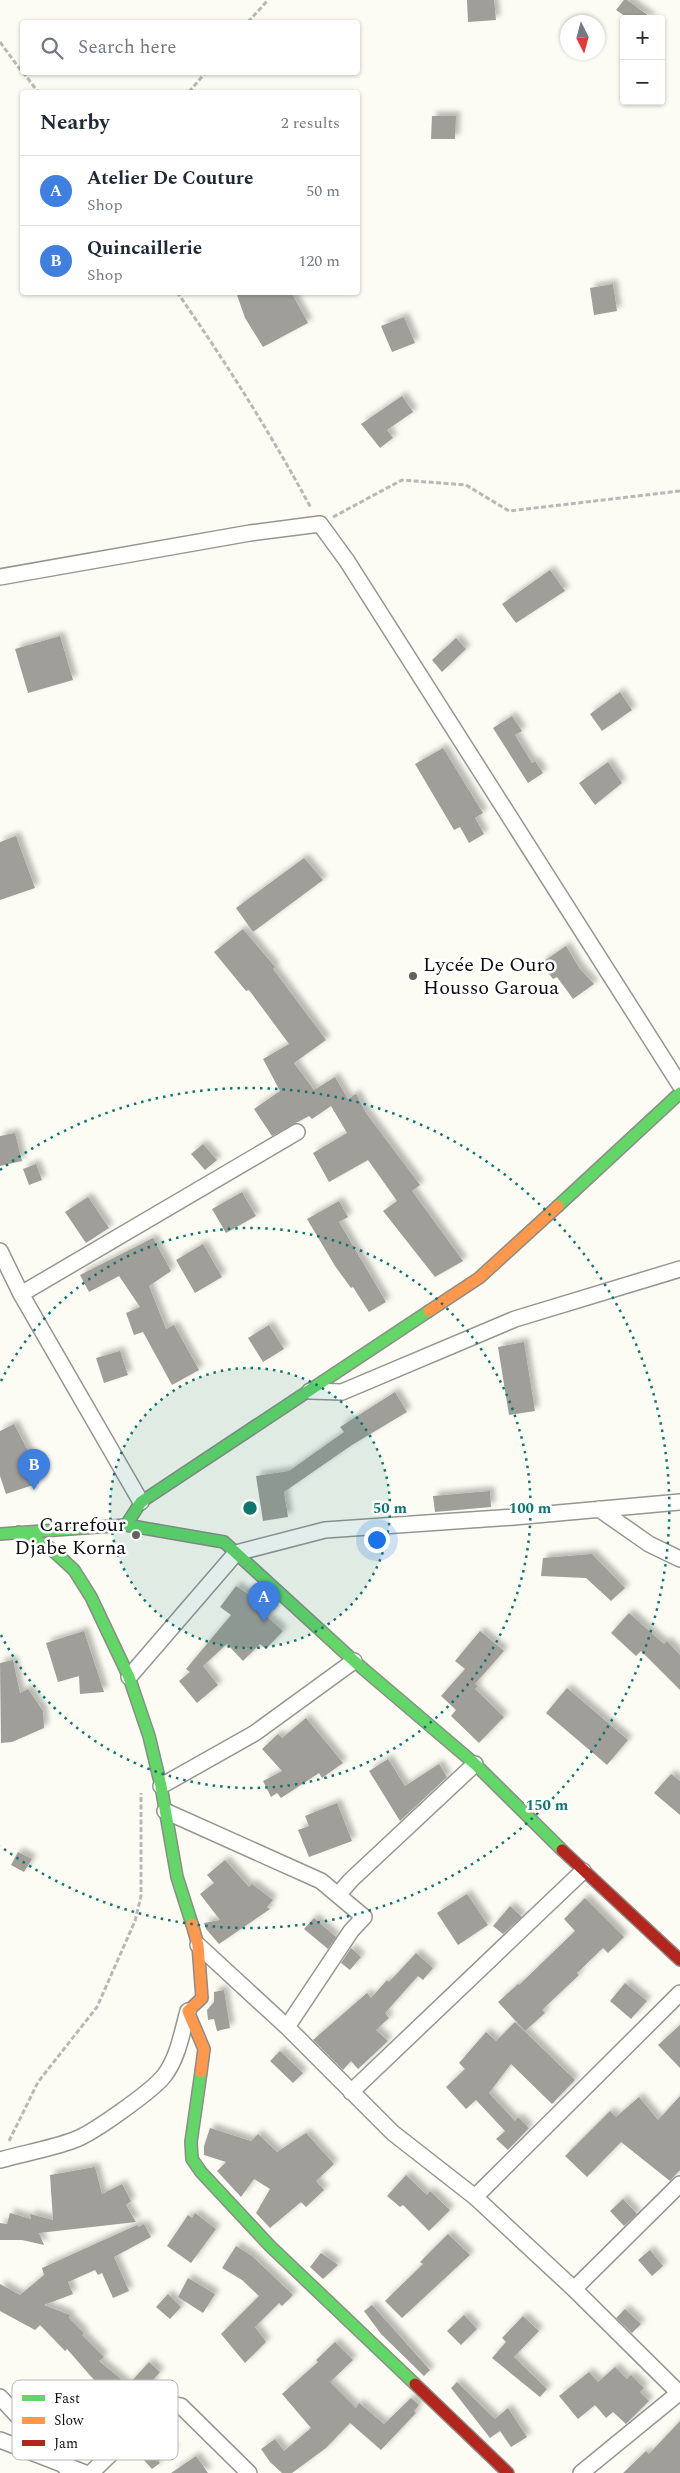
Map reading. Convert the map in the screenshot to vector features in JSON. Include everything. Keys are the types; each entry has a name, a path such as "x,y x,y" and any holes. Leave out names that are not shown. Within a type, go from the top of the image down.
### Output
{"street":[{"path":"0,576 250,533 320,524 347,561 680,1085"},
{"path":"126,1525 141,1502 479,1278 680,1093"},
{"path":"21,1294 297,1132"},
{"path":"0,1251 21,1294 141,1502"},
{"path":"310,1391 342,1392 515,1319 680,1269"},
{"path":"129,1677 236,1553 325,1530 514,1517 680,1502"},
{"path":"599,1509 648,1544 680,1559"},
{"path":"0,1534 126,1525 224,1542 354,1661 475,1764 583,1871 680,1960"},
{"path":"0,2160 77,2140 153,2086 164,2075 174,2058 188,2011 202,1998 198,1945 177,1877 161,1786 148,1736 129,1677 92,1597 74,1570 49,1547 19,1532"},
{"path":"161,1786 255,1733 354,1661"},
{"path":"338,1895 351,1880 475,1764"},
{"path":"165,1811 321,1881 364,1917 351,1931 287,2027"},
{"path":"351,2092 583,1871"},
{"path":"198,1945 287,2027 393,2133 475,2197 574,2289 680,2393 581,2473"},
{"path":"475,2197 680,1993"},
{"path":"188,2011 204,2050 191,2142 192,2159 200,2172 270,2246 508,2473"},
{"path":"574,2289 680,2184"},
{"path":"0,2397 12,2410"},
{"path":"178,2405 181,2406 249,2473"},
{"path":"0,2440 12,2444"},
{"path":"52,2460 85,2473"},
{"path":"59,2460 65,2466"},
{"path":"91,2473 104,2460"}],"path":[{"path":"250,20 268,0"},
{"path":"0,42 20,68"},
{"path":"25,75 36,90"},
{"path":"191,90 203,75"},
{"path":"179,295 294,477 320,524 402,480 466,485 509,511 680,491"},
{"path":"0,2160 38,2082 96,2008 135,1921 140,1896 141,1788"}],"building":[{"path":"467,0 494,0 496,20 468,22"},
{"path":"624,0 627,0 648,15 623,15 616,10"},
{"path":"432,116 456,116 455,139 431,139"},
{"path":"613,284 617,311 594,315 590,288"},
{"path":"237,295 293,295 308,323 263,347 245,318"},
{"path":"404,317 415,343 392,352 381,326"},
{"path":"402,396 413,412 387,430 393,438 380,448 361,424"},
{"path":"550,570 565,591 516,623 502,604"},
{"path":"60,636 73,680 28,693 15,649"},
{"path":"456,638 466,649 442,672 432,660"},
{"path":"620,692 632,710 602,731 590,714"},
{"path":"512,716 522,731 515,735 532,763 535,761 543,773 528,783 493,728"},
{"path":"443,748 483,813 475,818 484,834 469,843 460,827 454,830 415,764"},
{"path":"608,762 622,783 595,805 579,783"},
{"path":"16,836 35,888 0,900 0,842"},
{"path":"304,858 323,880 253,932 236,908"},
{"path":"243,929 275,967 273,969 326,1040 294,1063 314,1090 335,1077 348,1099 356,1094 366,1113 420,1185 412,1191 463,1261 435,1277 383,1211 397,1201 368,1160 329,1182 313,1153 347,1133 331,1106 312,1119 309,1116 272,1136 254,1109 280,1091 263,1059 289,1044 249,990 246,991 214,952"},
{"path":"566,946 580,969 594,984 573,999 557,977 553,979 541,963"},
{"path":"15,1133 22,1161 0,1166 0,1136"},
{"path":"203,1144 217,1160 205,1170 191,1154"},
{"path":"36,1164 42,1180 29,1185 23,1169"},
{"path":"242,1192 256,1216 226,1233 212,1209"},
{"path":"88,1197 109,1228 86,1243 65,1212"},
{"path":"339,1201 348,1217 339,1222 386,1302 369,1312 353,1287 351,1288 335,1266 307,1219"},
{"path":"153,1238 171,1271 149,1286 166,1329 174,1325 199,1370 172,1385 143,1332 134,1335 126,1313 140,1307 119,1276 89,1292 80,1275"},
{"path":"203,1244 222,1277 195,1293 176,1260"},
{"path":"269,1325 284,1349 263,1362 248,1338"},
{"path":"524,1342 535,1411 509,1415 498,1347"},
{"path":"120,1351 128,1375 104,1383 96,1358"},
{"path":"395,1392 407,1412 352,1445 284,1492 288,1517 263,1521 256,1476 289,1471 344,1432 340,1427"},
{"path":"14,1424 38,1470 39,1483 6,1494 0,1476 0,1431"},
{"path":"490,1491 491,1507 435,1512 433,1496"},
{"path":"592,1554 625,1588 611,1601 586,1578 541,1576 543,1558"},
{"path":"236,1586 254,1598 251,1602 283,1631 266,1649 260,1644 243,1661 227,1644 203,1666 218,1685 197,1703 179,1681 190,1672 186,1669 231,1615 220,1607"},
{"path":"629,1613 664,1644 667,1641 680,1655 680,1690 641,1651 636,1656 611,1633"},
{"path":"84,1631 104,1692 80,1694 79,1676 58,1682 46,1643"},
{"path":"480,1631 504,1651 475,1684 478,1686 475,1689 504,1717 479,1743 451,1716 456,1710 441,1696 465,1669 455,1661"},
{"path":"13,1660 20,1693 28,1689 43,1711 44,1728 12,1742 1,1743 0,1663"},
{"path":"567,1688 628,1740 607,1765 546,1713"},
{"path":"306,1718 343,1763 322,1778 319,1773 281,1798 277,1793 271,1797 263,1781 282,1771 262,1749 278,1734 282,1738"},
{"path":"388,1759 405,1786 439,1764 447,1777 400,1821 369,1771"},
{"path":"671,1774 680,1781 680,1815 654,1793"},
{"path":"337,1803 352,1841 309,1857 298,1830 309,1826 305,1816"},
{"path":"18,1852 32,1859 24,1872 11,1865"},
{"path":"225,1860 249,1887 252,1884 273,1900 267,1907 270,1909 219,1944 206,1929 204,1923 220,1920 200,1894 214,1883 207,1875"},
{"path":"467,1894 488,1925 458,1945 437,1913"},
{"path":"585,1898 624,1937 608,1953 603,1948 577,1973 579,1975 542,2010 545,2013 525,2031 498,2002 519,1985 575,1931 564,1919"},
{"path":"510,1906 522,1917 503,1934 493,1926"},
{"path":"314,1918 336,1937 328,1949 304,1929"},
{"path":"351,1948 361,1957 350,1970 341,1963"},
{"path":"416,1953 433,1968 423,1980 418,1976 385,2013 389,2018 376,2030 388,2041 358,2069 351,2061 343,2070 313,2040 367,1993 371,1998"},
{"path":"625,1983 647,2001 631,2019 610,2001"},
{"path":"224,1990 230,2028 217,2031 214,2019 208,2020 207,2010 214,2002 214,1992"},
{"path":"515,2022 575,2080 552,2104 511,2064 489,2093 515,2121 518,2117 529,2128 508,2150 496,2139 505,2131 476,2100 466,2109 446,2087 465,2069 459,2063 486,2032 496,2041"},
{"path":"680,2025 680,2068 658,2045"},
{"path":"280,2051 303,2073 293,2083 270,2061"},
{"path":"680,2096 680,2170 670,2181 621,2142 587,2177 565,2156 610,2111 616,2117 639,2097 658,2120"},
{"path":"210,2128 251,2141 258,2134 277,2152 306,2133 334,2164 316,2181 324,2190 306,2207 301,2202 270,2228 256,2213 270,2189 254,2179 241,2197 217,2171 226,2162 204,2155 204,2146"},
{"path":"95,2167 102,2194 122,2184 131,2201 126,2205 136,2222 39,2233 44,2245 22,2240 0,2240 0,2223 7,2224 10,2213 31,2219 30,2214 53,2220 50,2175"},
{"path":"406,2175 427,2195 430,2191 450,2210 429,2231 403,2205 400,2207 387,2196"},
{"path":"623,2199 637,2214 624,2226 610,2211"},
{"path":"195,2213 216,2229 191,2263 167,2246 188,2215 192,2218"},
{"path":"144,2224 151,2237 114,2257 129,2291 113,2298 102,2273 98,2275 95,2270 68,2282 73,2294 44,2305 70,2315 69,2318 84,2333 82,2335 104,2357 99,2361 122,2380 94,2380 67,2349 65,2351 40,2325 35,2330 0,2311 0,2284 20,2295 44,2275 42,2268 137,2225 139,2227"},
{"path":"448,2234 470,2255 402,2318 385,2301 423,2264 420,2262"},
{"path":"236,2246 252,2256 293,2295 282,2306 279,2303 255,2327 266,2342 245,2363 221,2334 259,2296 242,2280 222,2268"},
{"path":"650,2250 663,2266 652,2276 638,2260"},
{"path":"321,2253 338,2265 323,2279 310,2267"},
{"path":"188,2278 215,2294 203,2313 178,2297"},
{"path":"168,2294 181,2307 170,2319 156,2307"},
{"path":"372,2305 430,2370 424,2376 381,2334 364,2311"},
{"path":"625,2309 641,2324 632,2333 616,2318"},
{"path":"464,2315 477,2329 461,2345 447,2331"},
{"path":"523,2316 539,2331 514,2357 547,2389 540,2397 492,2358 506,2342 502,2338"},
{"path":"335,2342 353,2360 330,2382 356,2408 359,2403 384,2424 411,2398 419,2405 414,2411 416,2413 381,2450 350,2423 326,2448 292,2473 282,2473 270,2462 261,2449 275,2439 284,2451 311,2428 282,2394 318,2362 316,2360"},
{"path":"149,2362 160,2372 153,2380 133,2380"},
{"path":"615,2367 627,2379 631,2375 644,2388 640,2392 649,2401 626,2424 613,2412 606,2418 595,2405 578,2419 559,2396 589,2372 598,2382"},
{"path":"457,2382 495,2419 508,2408 527,2437 511,2447 500,2431 490,2438 451,2388"},
{"path":"680,2421 680,2473 623,2473 646,2451 649,2454"},
{"path":"196,2456 208,2473 171,2473"},
{"path":"144,2460 158,2460 160,2463 152,2469"}],"traffic: fast":[{"path":"558,1206 680,1093"},
{"path":"126,1525 141,1502 429,1311"},
{"path":"0,1534 126,1525 224,1542 354,1661 475,1764 562,1850"},
{"path":"19,1532 49,1547 74,1570 91,1597 129,1677 149,1736 161,1786 177,1877 192,1924"},
{"path":"201,2072 191,2142 192,2159 201,2172 270,2246 415,2384"}],"traffic: slow":[{"path":"429,1311 479,1278 558,1206"},
{"path":"192,1924 198,1945 202,1998 188,2011 204,2049 201,2072"}],"traffic: jam":[{"path":"562,1850 680,1960"},
{"path":"415,2384 508,2473"}],"place":[{"name":"Lycée De Ouro Housso Garoua","path":"413,976"},
{"name":"Quincaillerie","path":"34,1490"},
{"name":"Carrefour Djabe Korna","path":"136,1535"},
{"name":"Atelier De Couture","path":"264,1622"}]}
